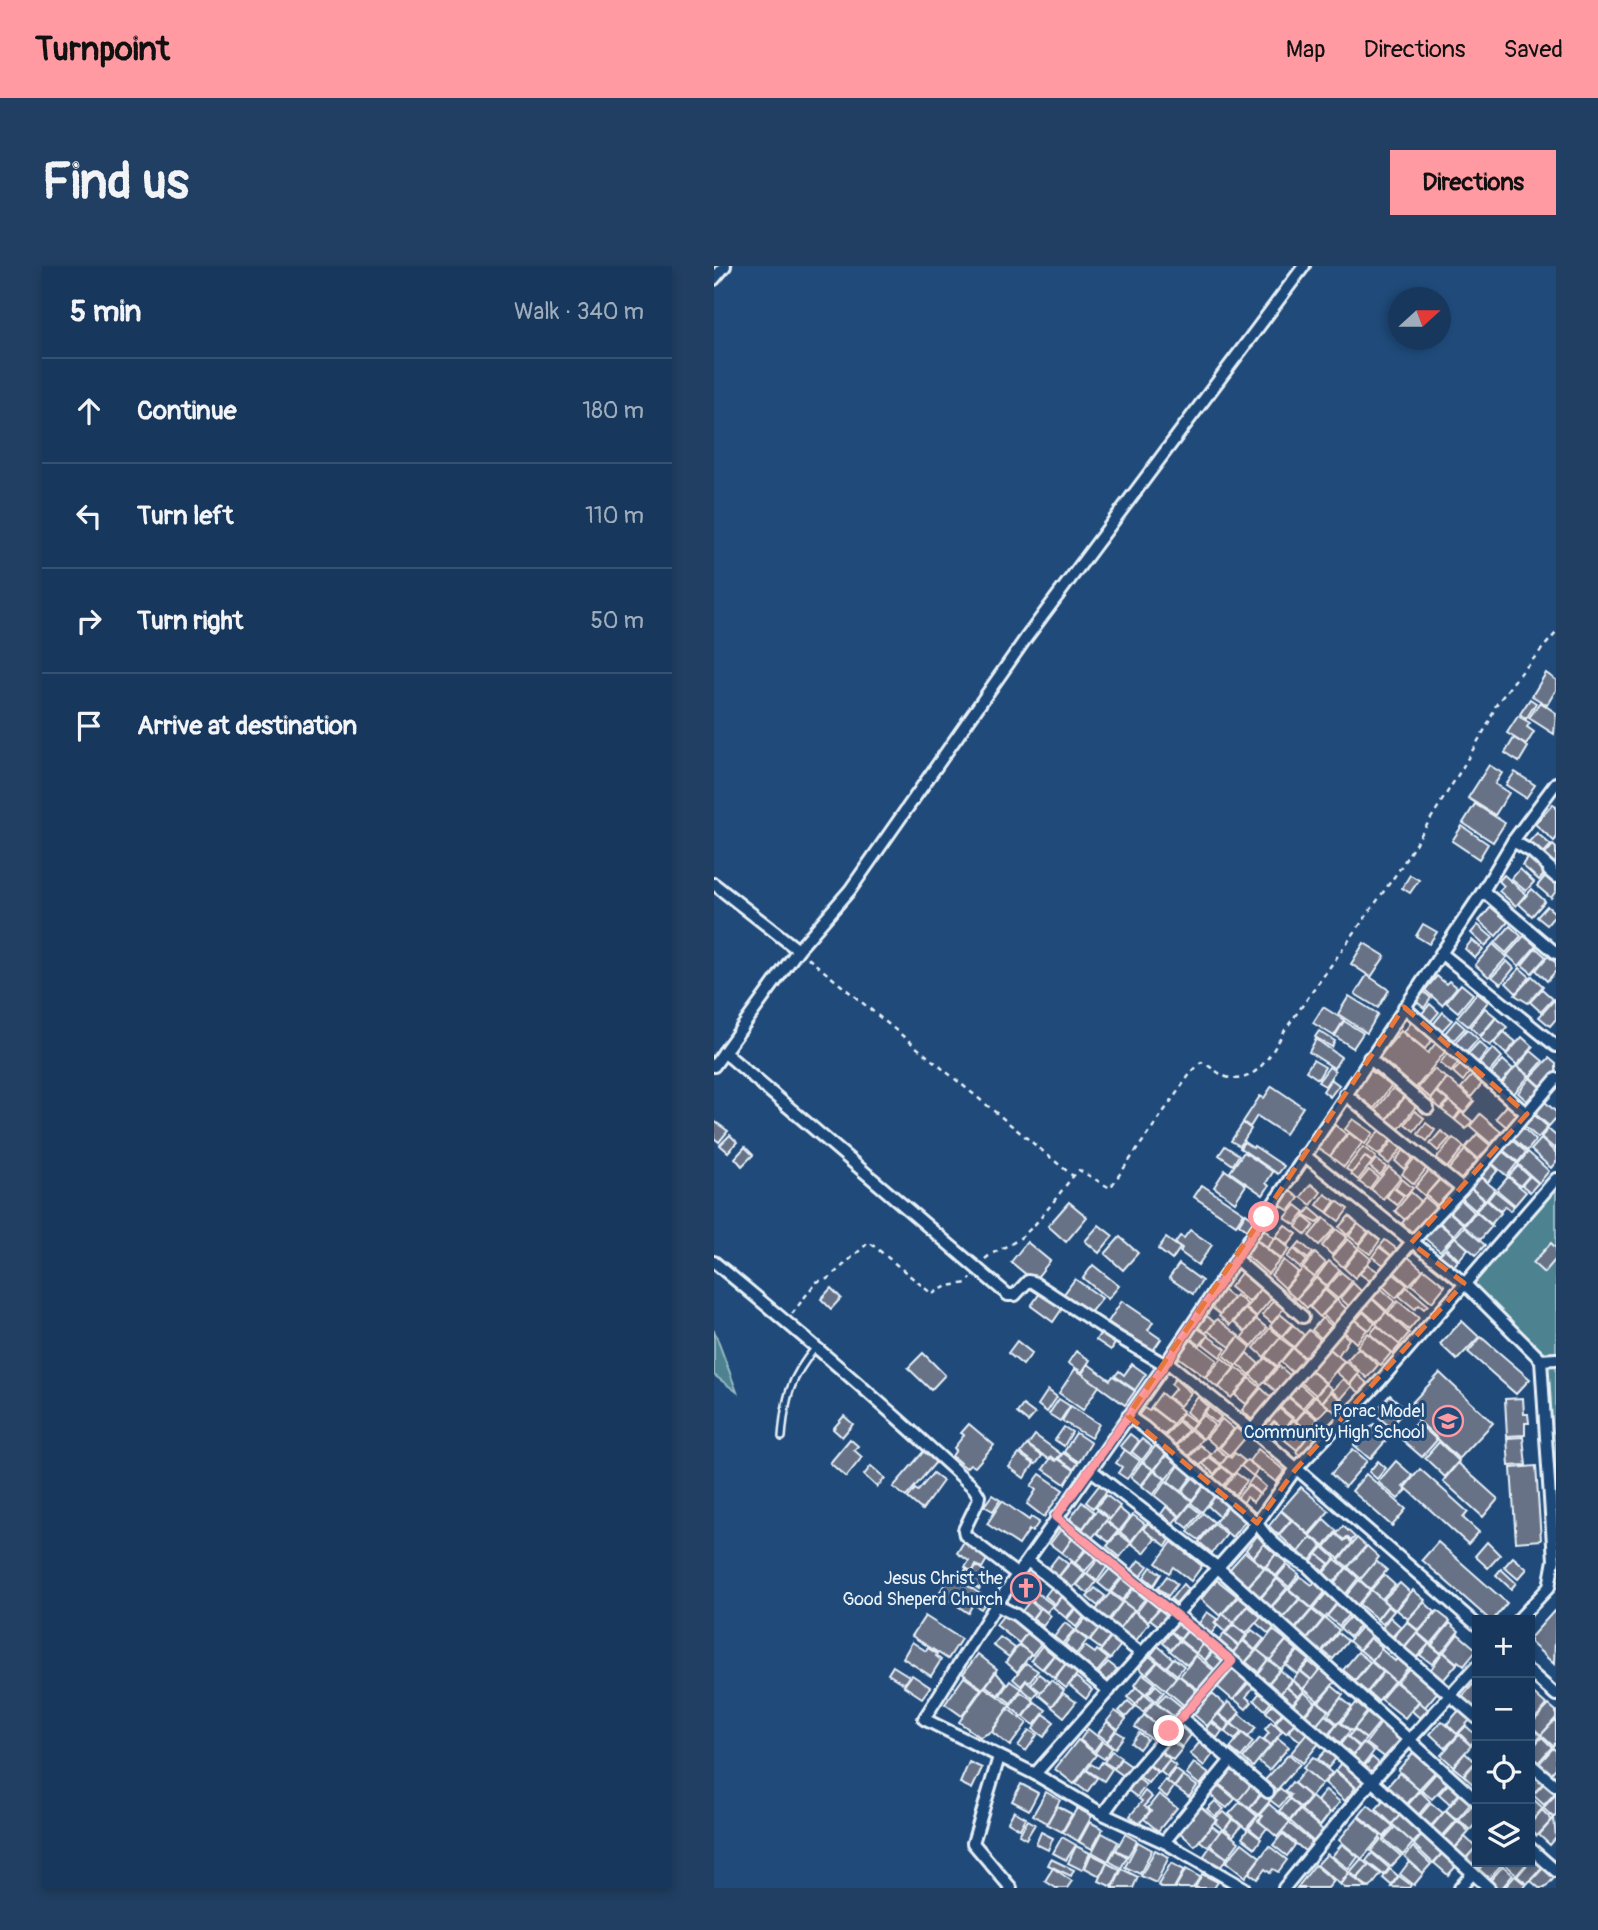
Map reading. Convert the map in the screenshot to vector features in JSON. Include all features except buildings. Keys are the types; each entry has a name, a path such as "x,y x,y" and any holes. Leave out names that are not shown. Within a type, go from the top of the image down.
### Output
{"street":[{"path":"714,279 725,266"},
{"path":"714,1066 797,950 850,890 1026,638 1304,266"},
{"path":"1244,1888 1164,1842 1103,1814 1035,1774 924,1719 996,1605 1019,1576 1056,1517 1166,1363 1483,891 1513,841 1554,791"},
{"path":"1513,841 1532,852 1556,877"},
{"path":"714,884 797,950"},
{"path":"1483,891 1556,953"},
{"path":"1441,953 1556,1046"},
{"path":"1404,1007 1527,1114"},
{"path":"724,1052 1008,1296 1015,1295 1028,1281 1033,1282 1115,1336 1166,1363 1252,1430 1472,1621"},
{"path":"1369,1058 1428,1108"},
{"path":"1252,1430 1411,1243 1462,1189 1556,1079"},
{"path":"1345,1094 1462,1189"},
{"path":"1304,1155 1464,1283 1541,1360 1555,1560 1549,1587 1523,1615"},
{"path":"1035,1774 1257,1523 1295,1470 1381,1380 1556,1179"},
{"path":"1236,1259 1303,1317"},
{"path":"714,1262 816,1347 974,1488 979,1496 964,1530 965,1535 1019,1576"},
{"path":"1541,1360 1556,1359"},
{"path":"1128,1416 1152,1433 1257,1523 1263,1532 1295,1560 1307,1566 1365,1622 1472,1714"},
{"path":"1091,1470 1217,1567 1472,1797"},
{"path":"1056,1517 1176,1613 1371,1781 1489,1888"},
{"path":"1028,1561 1142,1654"},
{"path":"996,1605 1016,1615 1109,1691"},
{"path":"1103,1814 1127,1781 1231,1661"},
{"path":"1284,1888 1371,1781 1472,1672"},
{"path":"1535,1676 1556,1695"},
{"path":"1182,1717 1268,1792"},
{"path":"999,1757 973,1843 1011,1888"},
{"path":"1164,1842 1231,1760"},
{"path":"1535,1768 1556,1786"},
{"path":"1535,1852 1556,1871"},
{"path":"1460,1888 1472,1874"}],"lane":[{"path":"782,1437 788,1389 802,1363 816,1347"}],"path":[{"path":"986,1259 994,1251 1025,1235 1079,1170 1110,1188 1201,1062 1231,1079 1244,1077 1270,1056 1285,1030 1399,870 1488,724 1496,705 1556,633"},
{"path":"797,950 1073,1176"},
{"path":"786,1321 816,1282 827,1279 869,1242 932,1294 947,1286 967,1283 973,1276"}],"highlighted area":[{"path":"1404,1007 1527,1114 1411,1243 1464,1283 1295,1470 1257,1523 1128,1416"}],"green space":[{"path":"1556,1179 1556,1560 1541,1360 1464,1283"},
{"path":"714,1330 737,1392 714,1375"}],"place":[{"name":"Porac Model Community High School","path":"1448,1421"},
{"name":"Jesus Christ the Good Sheperd Church","path":"1026,1588"}],"route":[{"path":"1169,1731 1232,1661 1056,1517 1167,1362 1264,1217"}]}
